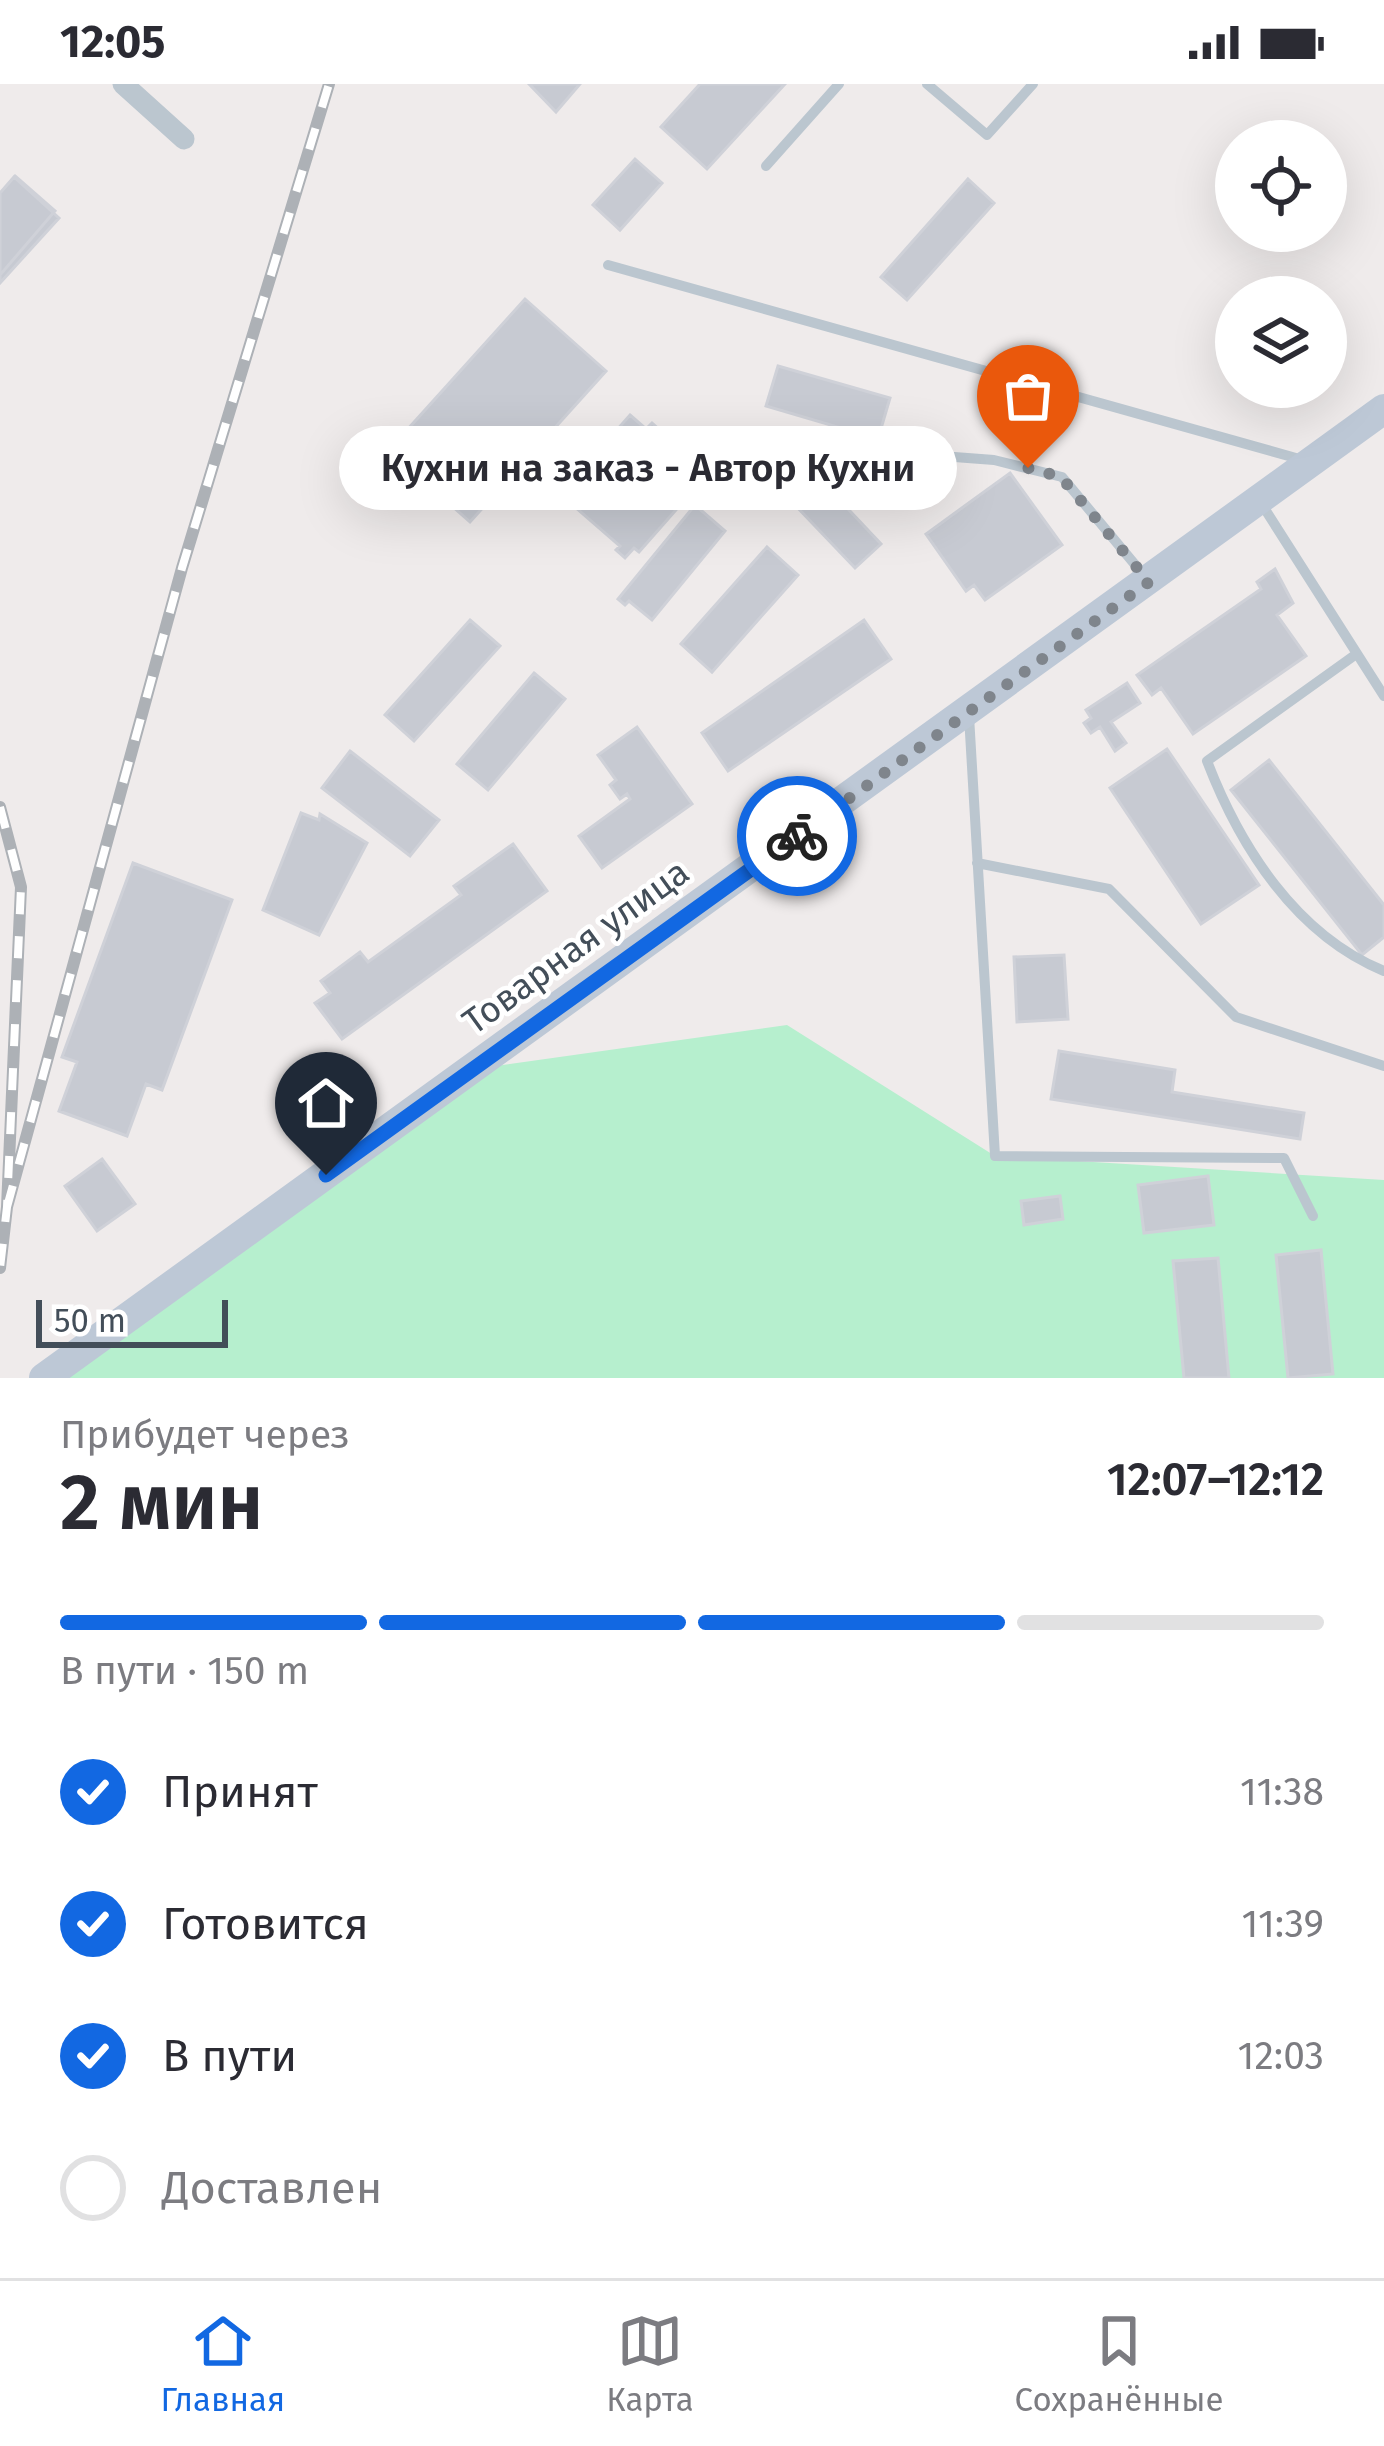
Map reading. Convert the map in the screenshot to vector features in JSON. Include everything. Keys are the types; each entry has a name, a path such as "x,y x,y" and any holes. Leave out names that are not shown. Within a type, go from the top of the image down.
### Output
{"street":[{"path":"123,84 184,139"},
{"name":"Товарная улица","path":"44,1378 1384,409"}],"lane":[{"path":"766,166 839,84"},
{"path":"927,84 987,135 1033,84"},
{"path":"608,265 1312,462"},
{"path":"788,436 884,478 928,455 994,460 1061,477 1149,582"},
{"path":"1259,500 1354,655 1384,695"},
{"path":"1354,655 1207,761 1226,809 1261,866 1296,909 1332,944 1384,971"},
{"path":"969,712 995,1156 1284,1158 1313,1216"},
{"path":"977,863 1109,889 1236,1017 1384,1066"}],"green space":[{"path":"787,1025 995,1156 1384,1180 1384,1378 45,1378 474,1069"}],"building":[{"path":"529,84 580,84 556,112"},
{"path":"700,84 785,84 707,169 661,127"},
{"path":"635,159 662,183 620,230 593,205"},
{"path":"15,176 55,211 0,275 0,193"},
{"path":"14,177 59,218 0,283 0,193"},
{"path":"968,179 994,203 907,300 881,277"},
{"path":"525,299 606,371 470,522 389,450"},
{"path":"778,366 890,398 878,439 766,406"},
{"path":"630,415 646,429 652,423 690,457 686,461 704,478 639,552 634,548 625,558 616,550 620,546 560,494"},
{"path":"801,459 881,544 855,568 775,484"},
{"path":"1010,473 1062,545 985,600 974,585 966,591 926,534"},
{"path":"695,505 725,531 652,620 629,601 625,605 618,599"},
{"path":"767,547 798,575 712,672 681,644"},
{"path":"1275,569 1293,603 1277,615 1306,656 1193,734 1161,688 1152,695 1137,675 1261,589 1257,582"},
{"path":"470,620 500,646 414,741 385,715"},
{"path":"864,620 891,659 728,771 702,733"},
{"path":"534,673 565,699 488,790 457,764"},
{"path":"1127,683 1140,703 1111,722 1126,743 1115,751 1100,727 1091,733 1084,723 1091,718 1086,710"},
{"path":"637,727 692,804 602,868 579,836 630,799 627,794 620,799 610,785 616,780 598,755"},
{"path":"1167,749 1259,885 1201,924 1110,788"},
{"path":"350,751 439,820 410,856 322,788"},
{"path":"1269,760 1384,905 1384,937 1362,955 1231,790"},
{"path":"301,813 319,820 320,814 367,843 319,935 263,910"},
{"path":"513,844 547,891 342,1039 315,1003 330,993 321,981 360,952 368,962 461,895 454,886"},
{"path":"133,863 232,900 162,1090 146,1084 127,1136 59,1111 77,1062 62,1057"},
{"path":"1064,955 1068,1019 1017,1022 1014,957"},
{"path":"1059,1051 1175,1070 1172,1092 1304,1113 1300,1139 1051,1099"},
{"path":"102,1159 135,1204 97,1231 65,1186"},
{"path":"1208,1176 1214,1225 1144,1233 1138,1185"},
{"path":"1060,1196 1063,1219 1024,1225 1021,1201"},
{"path":"1321,1250 1333,1374 1288,1378 1276,1255"},
{"path":"1218,1258 1229,1378 1184,1378 1173,1261"}],"railway":[{"path":"7,1207 182,568 329,84"},
{"path":"0,807 21,887 7,1207 0,1268"}],"way so far":[{"path":"797,836 1149,582 1061,477 1028,468"}],"place":[{"name":"Кухни на заказ - Автор Кухни","path":"1028,468"}],"route":[{"path":"326,1175 797,836"}]}
